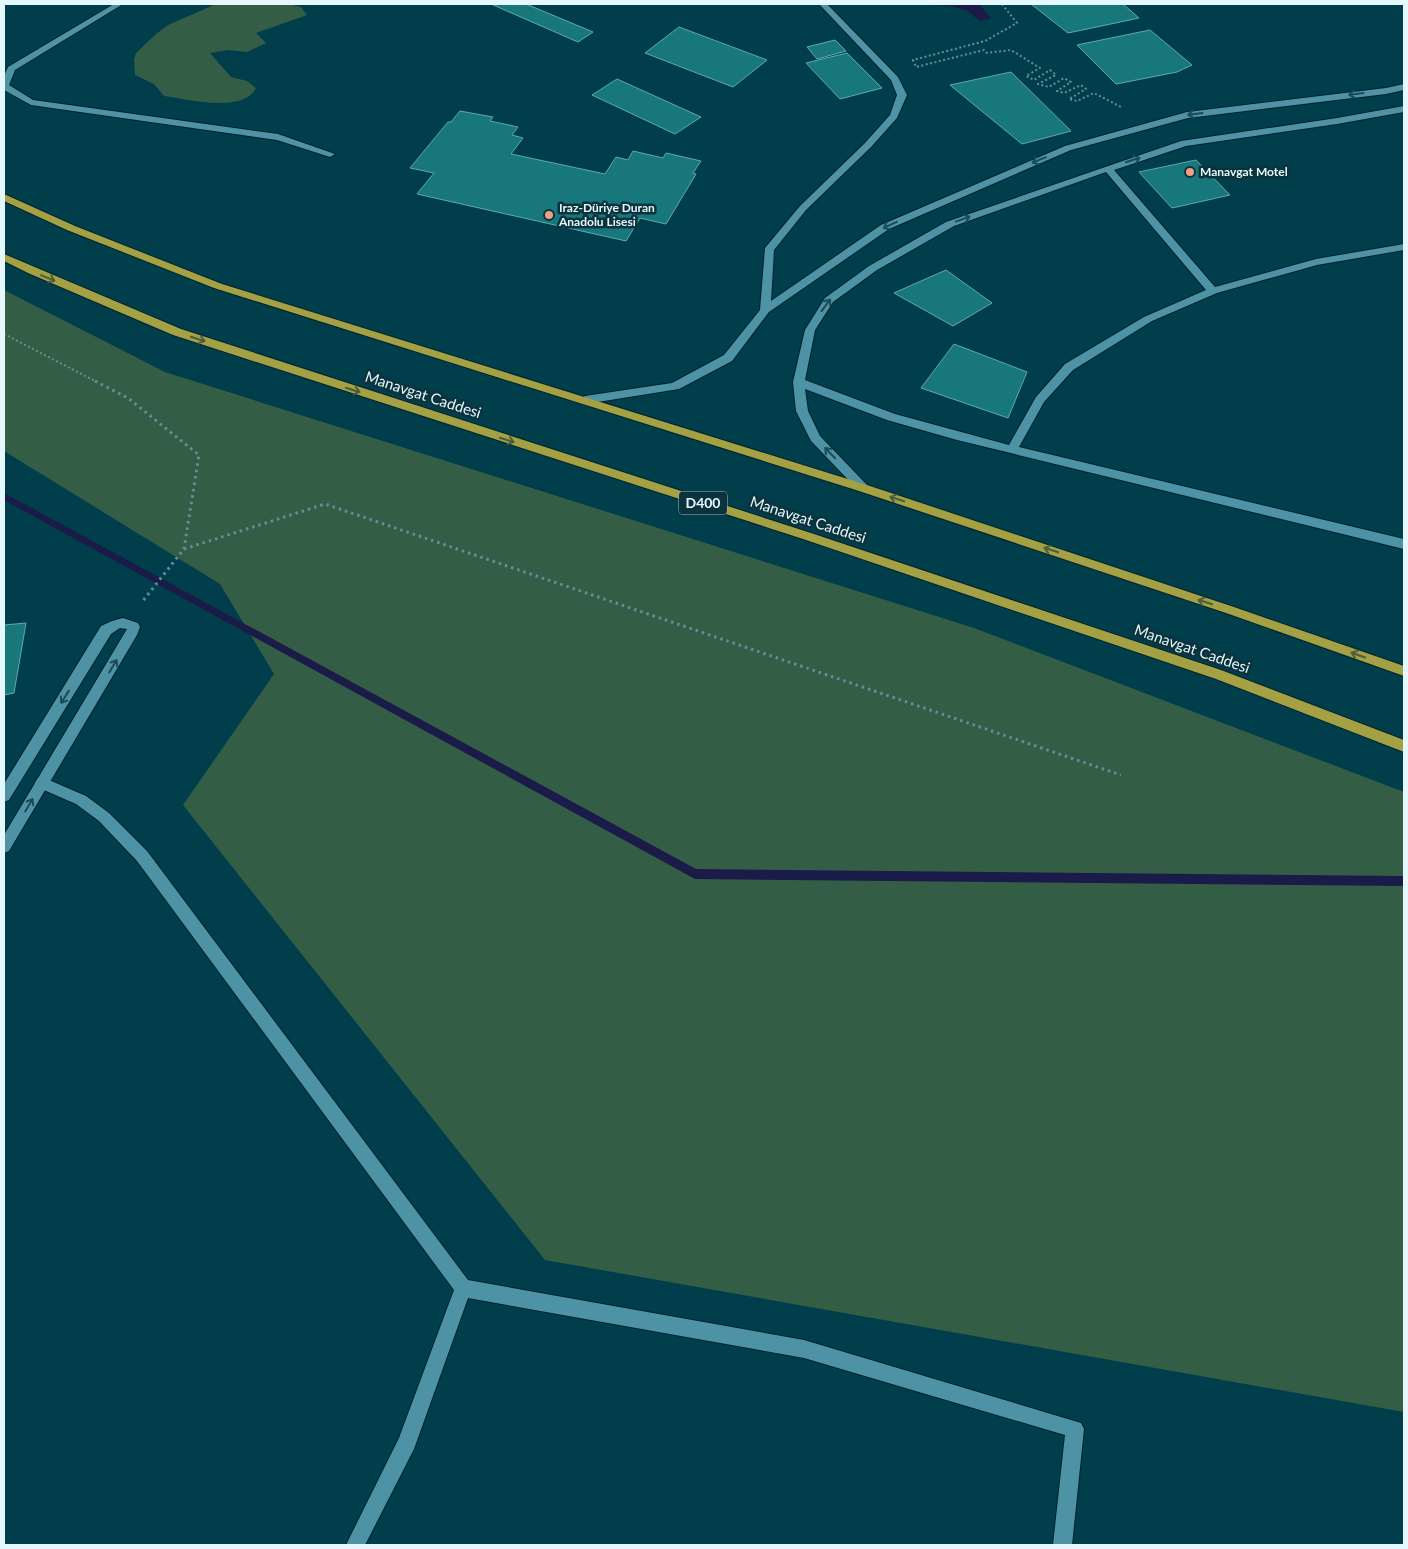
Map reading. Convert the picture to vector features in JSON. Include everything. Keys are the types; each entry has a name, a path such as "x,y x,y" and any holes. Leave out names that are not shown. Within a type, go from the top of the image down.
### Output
{"highway":[{"path":"4,197 71,228 218,286 864,488 1230,610 1404,671"},
{"name":"Manavgat Caddesi","path":"4,257 32,271 177,332 808,536 1221,675 1404,746"}],"street":[{"path":"119,4 11,69 4,86 31,102 278,137 330,154"},
{"path":"765,310 769,250 803,208 868,145 894,116 902,95 895,79 823,4"},
{"path":"585,400 675,386 728,358 765,310 885,227 1068,148 1187,115 1386,91 1404,87"},
{"path":"864,488 815,438 802,411 799,382 810,330 829,300 873,268 950,224 1184,143 1404,110"},
{"path":"1108,168 1213,291"},
{"path":"1012,450 1040,400 1069,367 1148,319 1213,291 1316,262 1404,247"},
{"path":"799,382 891,417 957,436 1404,544"},
{"path":"4,796 106,630 118,622 126,622 134,627 4,847"},
{"path":"42,783 81,800 104,817 142,856 463,1288 804,1349 1075,1429 1063,1545"},
{"path":"355,1545 407,1442 463,1288"}],"path":[{"path":"1002,4 1017,23 985,41 913,60 916,67 984,50 987,53 1011,50 1040,68 1026,76 1034,80 1050,70 1056,75 1038,84 1049,87 1064,78 1071,82 1057,91 1064,93 1081,85 1086,89 1069,100 1077,101 1094,92 1121,107"},
{"path":"4,334 128,398 199,455 184,549 126,622"},
{"path":"184,549 325,504 1121,774"}],"green space":[{"path":"216,4 288,4 301,7 307,15 256,33 266,43 247,52 228,50 210,53 231,77 247,81 256,88 249,96 240,101 214,103 164,96 154,84 135,75 134,59 136,53 155,35 168,25"},
{"path":"4,290 165,372 974,628 1404,792 1404,1412 545,1260 183,805 274,674 220,584 4,451"}],"shaded area":[{"path":"913,4 979,4 991,18 980,21 966,10 949,6"}],"building":[{"path":"491,4 526,4 593,32 578,42"},
{"path":"1031,4 1123,4 1139,18 1068,33"},
{"path":"679,27 767,60 733,87 645,53"},
{"path":"1150,30 1192,65 1177,72 1116,84 1077,45"},
{"path":"835,40 846,51 817,59 807,47"},
{"path":"847,53 882,88 840,99 806,63"},
{"path":"1011,72 1071,131 1022,144 950,85"},
{"path":"617,79 701,117 675,134 592,95"},
{"name":"Iraz-Düriye Duran Anadolu Lisesi","path":"460,111 493,117 490,121 518,127 512,135 523,138 511,154 605,174 616,157 628,160 633,151 663,158 666,153 701,161 693,173 696,174 666,224 640,218 626,241 417,194 434,173 410,168 448,122 451,122"},
{"path":"1196,160 1230,195 1172,208 1139,172"},
{"path":"946,270 992,303 953,326 894,293"},
{"path":"954,344 1027,372 1008,418 921,388"},
{"path":"26,623 14,693 4,695 4,625"}],"waterway":[{"path":"4,496 695,874 1404,881"}],"place":[{"name":"Manavgat Motel","path":"1190,172"},
{"name":"Iraz-Düriye Duran Anadolu Lisesi","path":"549,215"}]}
